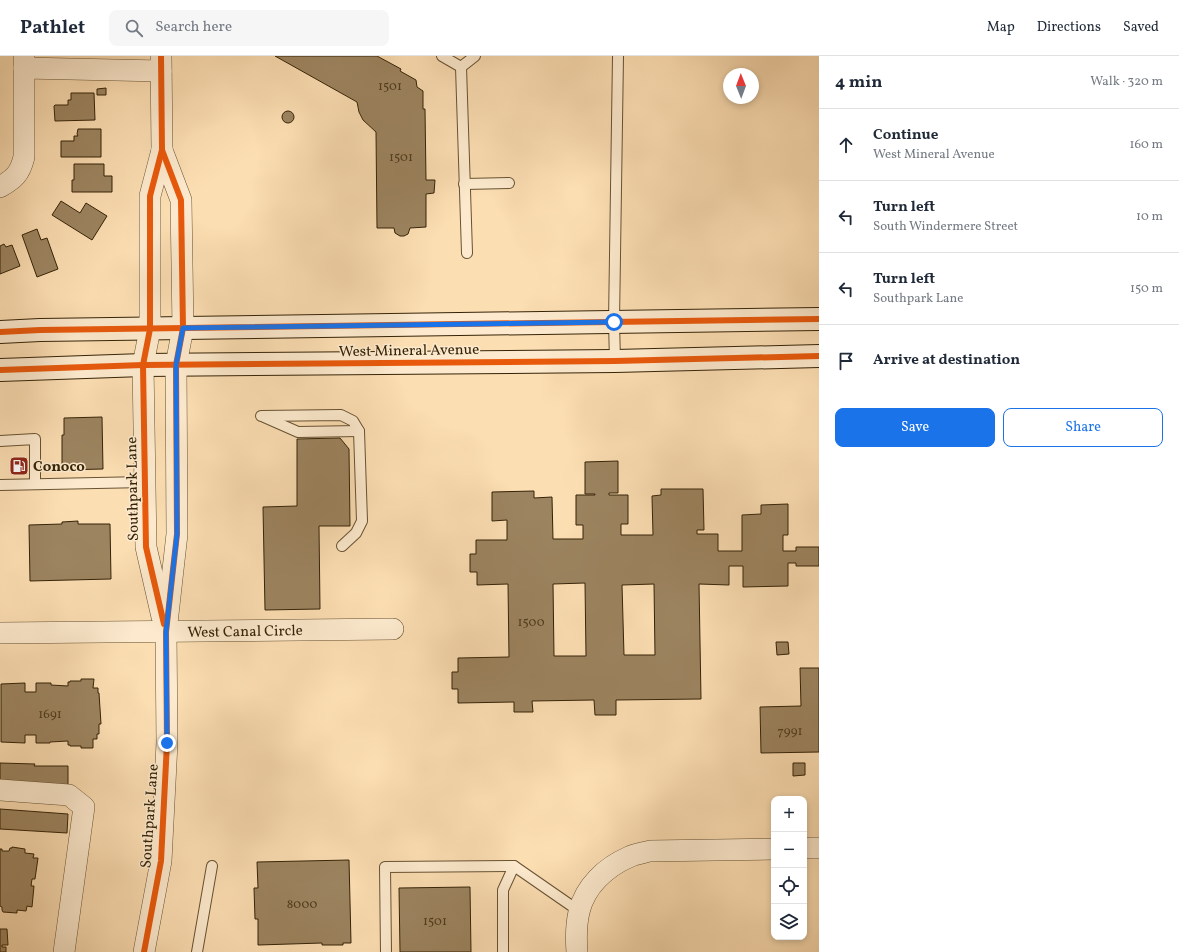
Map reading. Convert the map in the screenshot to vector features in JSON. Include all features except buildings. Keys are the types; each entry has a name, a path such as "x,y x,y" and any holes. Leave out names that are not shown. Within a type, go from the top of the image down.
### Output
{"main road":[{"name":"West Mineral Avenue","path":"0,370 146,346 179,347 614,322 819,319"},
{"name":"West Mineral Avenue","path":"0,332 40,330 146,346 615,361 819,356"}],"street":[{"path":"0,188 14,179 22,167 24,157 24,62 161,64 162,150"},
{"name":"Southpark Lane","path":"162,150 150,196 146,346 145,482 146,547 166,632"},
{"name":"Southpark Lane","path":"144,952 161,861 167,743 166,632 177,534 181,200 162,150"},
{"name":"West Canal Circle","path":"0,634 393,629"},
{"path":"0,790 69,796 84,807 66,952"},
{"path":"807,848 819,848"},
{"path":"577,952 576,929 579,911 587,892 596,880 610,866 630,856 650,851 771,849"}],"lane":[{"path":"442,56 461,67"},
{"path":"461,67 475,56"},
{"path":"615,361 614,322 618,56"},
{"path":"461,67 467,253"},
{"path":"464,184 509,183"},
{"path":"342,546 356,533 362,521 359,432 353,421 341,415 261,416 298,432 359,432"},
{"path":"0,441 35,439 34,484"},
{"path":"0,485 145,482"},
{"path":"197,952 212,866"},
{"path":"386,952 384,867 514,866 579,911"},
{"path":"503,952 503,890 514,866"}],"cycle path":[{"path":"161,56 162,150 150,196 150,329 143,365 146,547 164,624"},
{"path":"144,952 161,861 167,743 166,632 177,534 176,365 183,328 181,200 162,150"},
{"path":"0,332 40,330 819,319"},
{"path":"0,370 143,365 615,361 819,356"}],"place":[{"name":"Conoco","path":"19,466"}],"route":[{"path":"167,743 166,632 177,534 176,365 183,328 614,322"}]}
